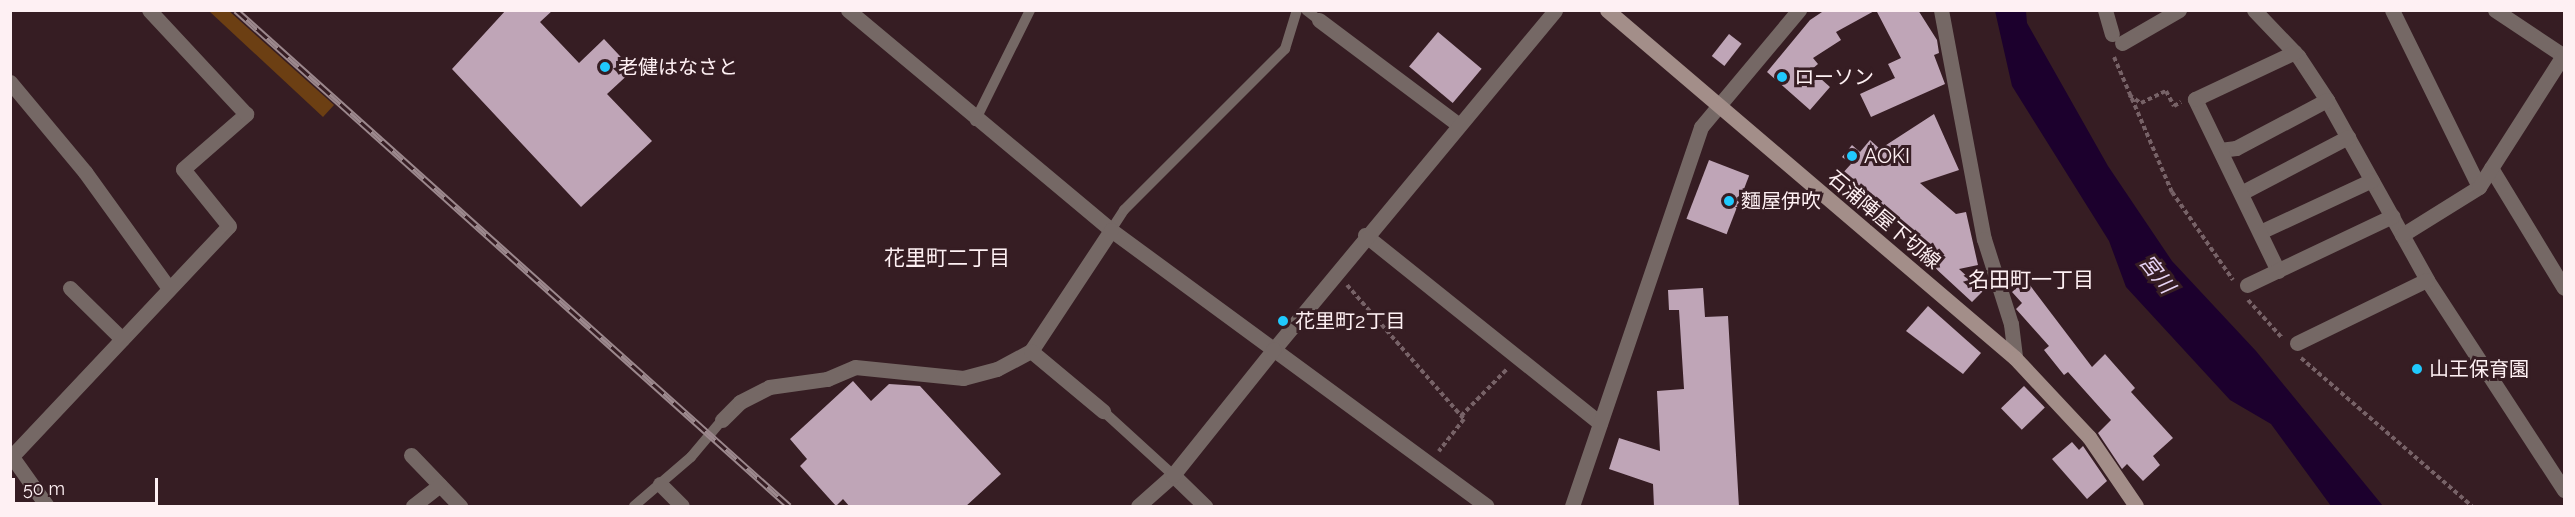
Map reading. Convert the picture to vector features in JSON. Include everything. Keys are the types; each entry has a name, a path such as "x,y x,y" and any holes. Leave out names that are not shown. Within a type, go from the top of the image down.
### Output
{"main road":[{"name":"石浦陣屋下切線","path":"1607,10 1716,106 2015,358 2089,437 2136,507"}],"street":[{"path":"47,507 11,455 122,339 168,287 229,226 183,170 246,114 149,10"},
{"path":"848,10 975,121 1111,230 1487,507"},
{"path":"1138,507 1173,475 1365,235 1555,10"},
{"path":"1572,507 1701,128 1716,106 1799,10"},
{"path":"1941,10 1984,239 2011,324 2015,358"},
{"path":"2105,10 2117,39 2179,10"},
{"path":"2254,10 2295,52 2327,100 2427,280 2565,490"},
{"path":"2392,10 2479,187"},
{"path":"2402,235 2479,187 2564,55 2495,10"},
{"path":"1312,15 1459,125"},
{"path":"2278,271 2195,99 2295,52"},
{"path":"10,82 86,172 168,287"},
{"path":"2220,150 2236,148 2327,100"},
{"path":"2241,193 2348,137"},
{"path":"2491,168 2565,288"},
{"path":"2260,232 2372,180"},
{"path":"2247,285 2392,216"},
{"path":"722,420 740,402 769,387 827,379 855,367 963,378 997,369 1031,351 1111,230"},
{"path":"1365,235 1600,423"},
{"path":"2297,343 2427,280"},
{"path":"70,288 122,339"},
{"path":"1031,351 1103,411"},
{"path":"411,455 460,507"},
{"path":"1173,475 1205,507"},
{"path":"660,484 682,507"},
{"path":"413,507 440,485"}],"lane":[{"path":"975,121 1030,10"},
{"path":"1111,230 1124,210 1285,49 1297,10"},
{"path":"1103,411 1173,475"},
{"path":"634,507 660,484 722,420"}],"path":[{"path":"2128,95 2141,103 2166,91 2174,106 2195,99"},
{"path":"1334,274 1365,302 1370,316 1461,416"},
{"path":"1429,464 1461,416 1517,356"}],"shaded area":[{"path":"209,11 229,11 334,105 323,117"}],"water":[{"name":"宮川","path":"1995,11 2026,11 2027,23 2108,166 2172,261 2256,351 2383,506 2331,506 2271,424 2230,400 2126,287 2109,241 2012,86"}],"building":[{"path":"506,10 553,10 540,22 579,63 604,39 633,70 607,94 652,141 581,207 452,69"},
{"path":"1825,10 1876,10 1836,32 1841,40 1813,58 1818,64 1811,70 1830,87 1810,110 1767,72 1810,20"},
{"path":"1876,10 1918,10 1937,40 1939,53 1934,55 1945,84 1871,117 1860,94 1895,78 1888,64 1901,58"},
{"path":"1438,32 1482,69 1453,103 1409,66"},
{"path":"1729,34 1742,44 1724,66 1712,56"},
{"path":"1934,114 1959,170 1920,183 1956,214 1966,212 1978,265 1959,269 1983,291 1972,302 1920,254 1926,247 1841,175 1851,164 1842,157 1852,145 1860,152 1870,140 1880,149"},
{"path":"1709,160 1749,175 1727,234 1686,219"},
{"path":"2026,280 2092,367 2105,354 2135,388 2131,392 2173,438 2153,456 2160,465 2143,481 2127,464 2122,469 2098,433 2111,420 2068,372 2064,375 2044,350 2049,346 2016,309 2022,303 2012,292"},
{"path":"1703,288 1705,317 1728,316 1739,507 1654,507 1653,484 1609,469 1619,438 1660,451 1657,391 1684,389 1679,310 1669,310 1668,290"},
{"path":"1928,306 1981,353 1963,374 1906,331"},
{"path":"853,381 871,401 889,384 920,386 1001,474 965,507 850,507 843,499 836,506 800,466 807,459 790,439"},
{"path":"2024,386 2045,408 2022,430 2001,408"},
{"path":"2072,442 2079,450 2083,446 2107,481 2087,499 2052,459"}],"railway":[{"path":"236,10 789,506"}],"place":[{"name":"老健はなさと","path":"605,67"},
{"name":"ローソン","path":"1782,77"},
{"name":"AOKI","path":"1852,156"},
{"name":"麵屋伊吹","path":"1729,201"},
{"name":"花里町2丁目","path":"1283,321"},
{"name":"山王保育園","path":"2417,369"}],"district":[{"name":"花里町二丁目","path":"947,258"},
{"name":"名田町一丁目","path":"2031,280"}]}
